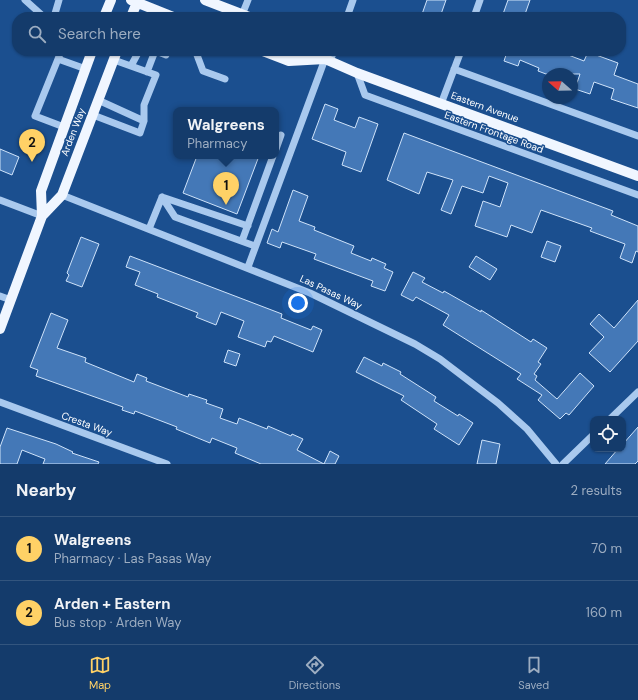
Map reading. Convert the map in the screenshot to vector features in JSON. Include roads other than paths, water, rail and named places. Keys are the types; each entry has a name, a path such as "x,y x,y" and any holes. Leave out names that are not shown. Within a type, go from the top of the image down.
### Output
{"main road":[{"path":"106,12 110,0"},
{"path":"132,12 135,1 161,12"},
{"path":"209,1 235,12"},
{"name":"Arden Way","path":"0,329 42,216 42,192 90,56"},
{"name":"Arden Way","path":"42,216 62,195 116,56"},
{"name":"Eastern Avenue","path":"276,56 290,61 328,60"},
{"name":"Eastern Avenue","path":"322,56 357,73 638,176"}],"street":[{"path":"24,0 38,12"},
{"path":"55,12 59,0"},
{"path":"246,12 248,0"},
{"path":"349,12 353,0"},
{"path":"476,12 480,0"},
{"path":"59,56 36,116 64,127"},
{"path":"93,115 140,133 144,121 144,104 156,75 131,66 117,56"},
{"path":"131,66 136,56"},
{"path":"147,72 153,56"},
{"path":"197,56 203,71 225,79"},
{"path":"248,267 331,56"},
{"path":"441,104 459,56"},
{"path":"58,59 86,69"},
{"path":"454,69 638,136"},
{"name":"Eastern Frontage Road","path":"357,73 364,95 638,195"},
{"path":"98,100 144,121"},
{"path":"279,141 281,135"},
{"path":"242,241 272,159"},
{"name":"Las Pasas Way","path":"62,195 248,267 347,310 415,344 440,359 498,403 527,430 556,464"},
{"path":"162,197 176,217 255,246"},
{"path":"162,197 248,226"},
{"path":"149,229 162,197"},
{"path":"0,200 42,216"},
{"path":"0,296 11,300"},
{"path":"613,416 638,392"},
{"name":"Cresta Way","path":"0,402 167,464"},
{"path":"563,464 590,438"}],"place":[{"name":"Arden + Eastern","path":"32,162"},
{"name":"Walgreens","path":"226,205"}]}
